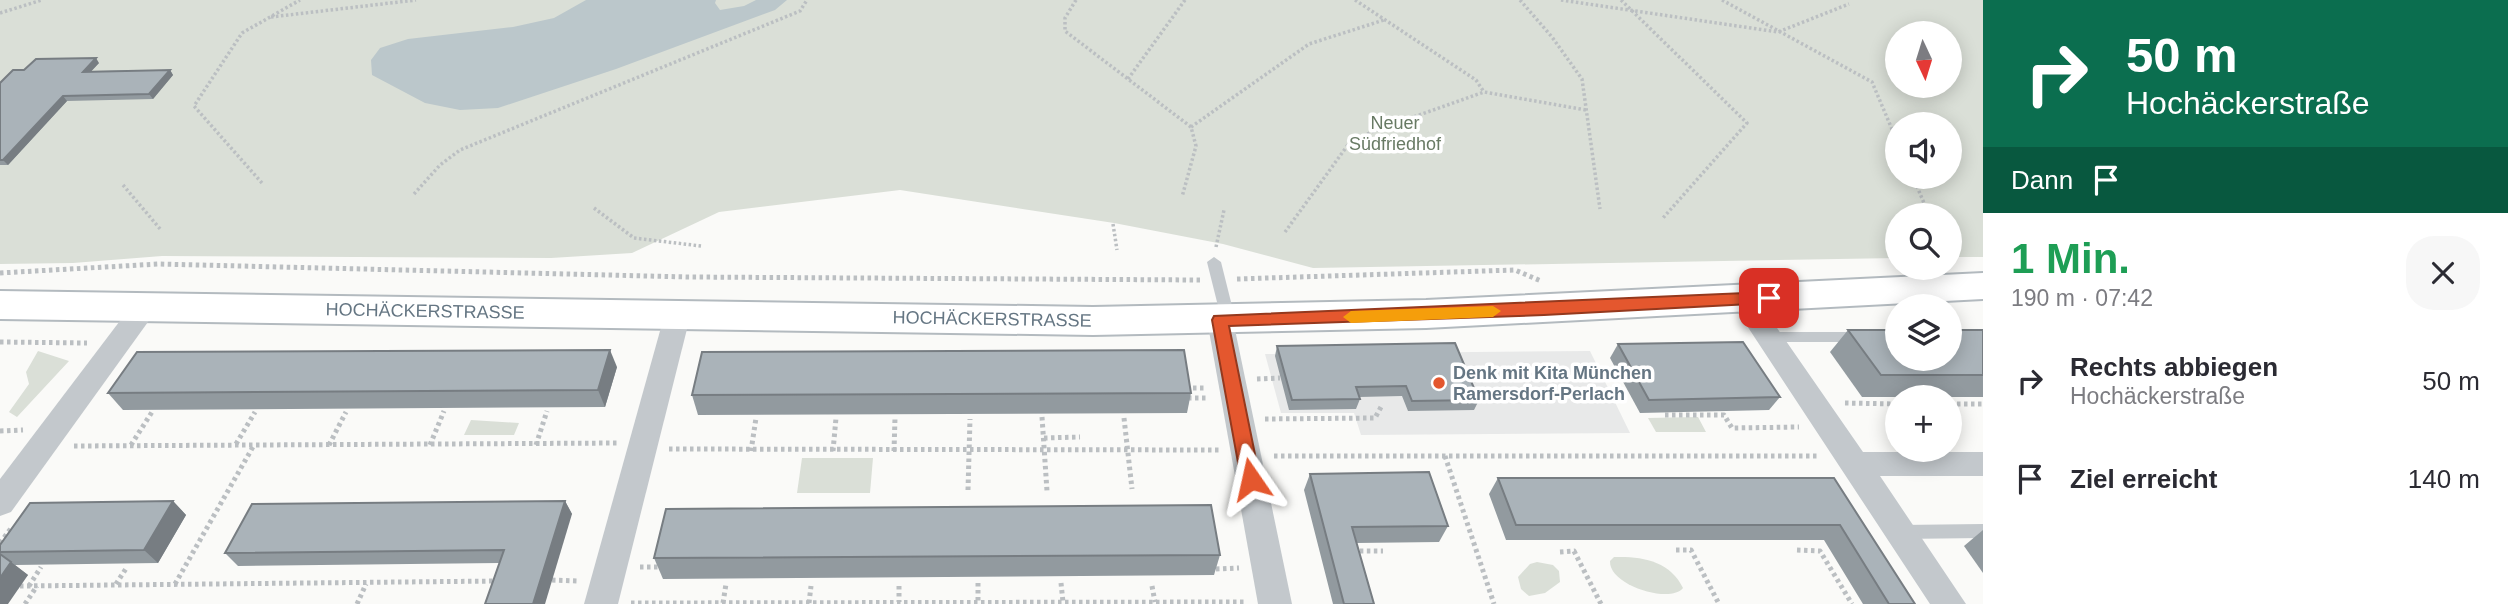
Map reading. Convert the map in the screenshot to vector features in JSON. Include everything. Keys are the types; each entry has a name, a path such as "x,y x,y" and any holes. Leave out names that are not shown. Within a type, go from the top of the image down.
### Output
{"street":[{"name":"HOCHÄCKERSTRASSE","path":"0,305 1081,321 1220,320 1415,315 1983,286"},
{"path":"1743,299 1949,604"},
{"path":"0,503 34,438 144,308"},
{"path":"601,604 678,313"},
{"path":"1220,320 1246,453 1266,603"},
{"path":"1855,464 1983,464"}],"lane":[{"path":"1214,262 1225,306 1220,320"},
{"path":"1770,337 1885,337"},
{"path":"1900,532 1983,531"}],"path":[{"path":"0,13 42,0"},
{"path":"262,183 194,106 242,33 300,0"},
{"path":"266,18 416,0"},
{"path":"414,194 440,165 460,150 800,10 807,0"},
{"path":"1076,0 1065,18 1065,31 1191,127 1196,146 1182,197"},
{"path":"1128,79 1185,0"},
{"path":"1355,0 1476,80 1484,92"},
{"path":"1520,0 1552,37 1582,79 1600,209"},
{"path":"1561,0 1778,32 1849,4"},
{"path":"1621,0 1747,122 1663,218"},
{"path":"1722,0 1872,82 1885,113"},
{"path":"1191,127 1309,44 1384,20"},
{"path":"1286,232 1350,142 1374,131 1484,92 1586,110"},
{"path":"123,186 162,230"},
{"path":"594,208 634,238 701,246"},
{"path":"1216,243 1224,210"},
{"path":"1113,224 1117,250"},
{"path":"0,273 158,264 662,277 1219,280 1515,270 1552,285"},
{"path":"0,342 88,343"},
{"path":"1253,379 1280,378"},
{"path":"1186,388 1205,388"},
{"path":"1188,398 1207,398"},
{"path":"1840,403 1885,404"},
{"path":"1962,404 1983,404"},
{"path":"1238,420 1375,418 1381,407"},
{"path":"430,445 444,411"},
{"path":"536,444 547,411"},
{"path":"131,445 152,412"},
{"path":"235,445 255,412"},
{"path":"330,445 346,412"},
{"path":"1665,415 1724,415 1732,428 1807,427"},
{"path":"1042,417 1047,491"},
{"path":"751,451 756,418"},
{"path":"833,451 836,418"},
{"path":"894,451 895,418"},
{"path":"1124,418 1132,489"},
{"path":"968,490 970,419"},
{"path":"0,431 34,438 131,445 536,444 643,446 680,451 1209,450 1281,456 1815,456 1855,464"},
{"path":"1044,438 1080,438"},
{"path":"175,585 254,445"},
{"path":"1445,456 1494,604"},
{"path":"1676,550 1691,550 1719,604"},
{"path":"1797,550 1820,551 1852,604"},
{"path":"1359,564 1356,551 1383,551"},
{"path":"1560,552 1574,551 1601,604"},
{"path":"29,586 41,567"},
{"path":"116,585 127,567"},
{"path":"638,567 663,567"},
{"path":"1216,569 1240,568"},
{"path":"20,586 506,581"},
{"path":"358,604 366,583"},
{"path":"978,583 978,602"},
{"path":"1061,583 1063,602"},
{"path":"723,603 726,584"},
{"path":"25,604 37,586"},
{"path":"808,603 811,586"},
{"path":"899,586 899,602"},
{"path":"1152,586 1154,602"},
{"path":"601,604 1266,603"}],"shaded area":[{"path":"586,0 716,0 720,10 744,6 756,0 787,0 775,10 616,69 498,108 460,110 425,103 372,75 371,60 380,48 408,39 513,27 554,18"},
{"name":"Denk mit Kita München Ramersdorf-Perlach","path":"1590,351 1630,433 1361,435 1354,413 1281,413 1265,354"}],"green space":[{"name":"Neuer Südfriedhof","path":"0,0 1983,0 1983,257 1962,257 1962,203 1885,203 1885,258 1313,268 1223,244 1114,223 900,190 719,212 632,253 551,258 162,256 73,263 0,264"},
{"path":"38,351 69,361 17,417 9,412 29,384 26,372"},
{"path":"1698,417 1706,432 1656,432 1648,418"},
{"path":"471,420 519,423 514,435 464,435"},
{"path":"802,458 873,458 870,493 797,493"},
{"path":"1614,557 1645,559 1663,566 1683,588 1666,594 1629,585 1612,570 1610,561"},
{"path":"1537,562 1553,565 1559,571 1560,582 1545,593 1529,596 1521,589 1518,577 1530,564"}],"building":[{"path":"96,58 83,72 170,70 149,94 63,96 3,160 0,160 0,83 13,70 24,70 36,59"},
{"path":"1848,330 1885,330 1885,371 1962,371 1962,330 1983,330 1983,375 1881,375"},
{"path":"1743,342 1780,397 1649,400 1618,344"},
{"path":"1455,343 1479,400 1412,401 1406,386 1356,387 1360,399 1292,400 1277,346"},
{"path":"610,350 598,390 108,393 137,352"},
{"path":"1184,350 1191,393 692,395 702,352"},
{"path":"1429,472 1448,526 1352,527 1374,604 1344,604 1310,474"},
{"path":"1498,478 1834,478 1915,604 1889,604 1840,525 1516,525"},
{"path":"173,501 144,550 0,552 0,545 30,503"},
{"path":"565,501 533,604 485,604 504,550 225,553 252,504"},
{"path":"1211,505 1220,555 654,558 666,509"},
{"path":"0,554 11,562 0,578"}],"slow traffic":[{"path":"1351,317 1493,311"}],"place":[{"name":"Denk mit Kita München Ramersdorf-Perlach","path":"1439,383"}],"route":[{"path":"1251,479 1220,320 1769,298"}]}
